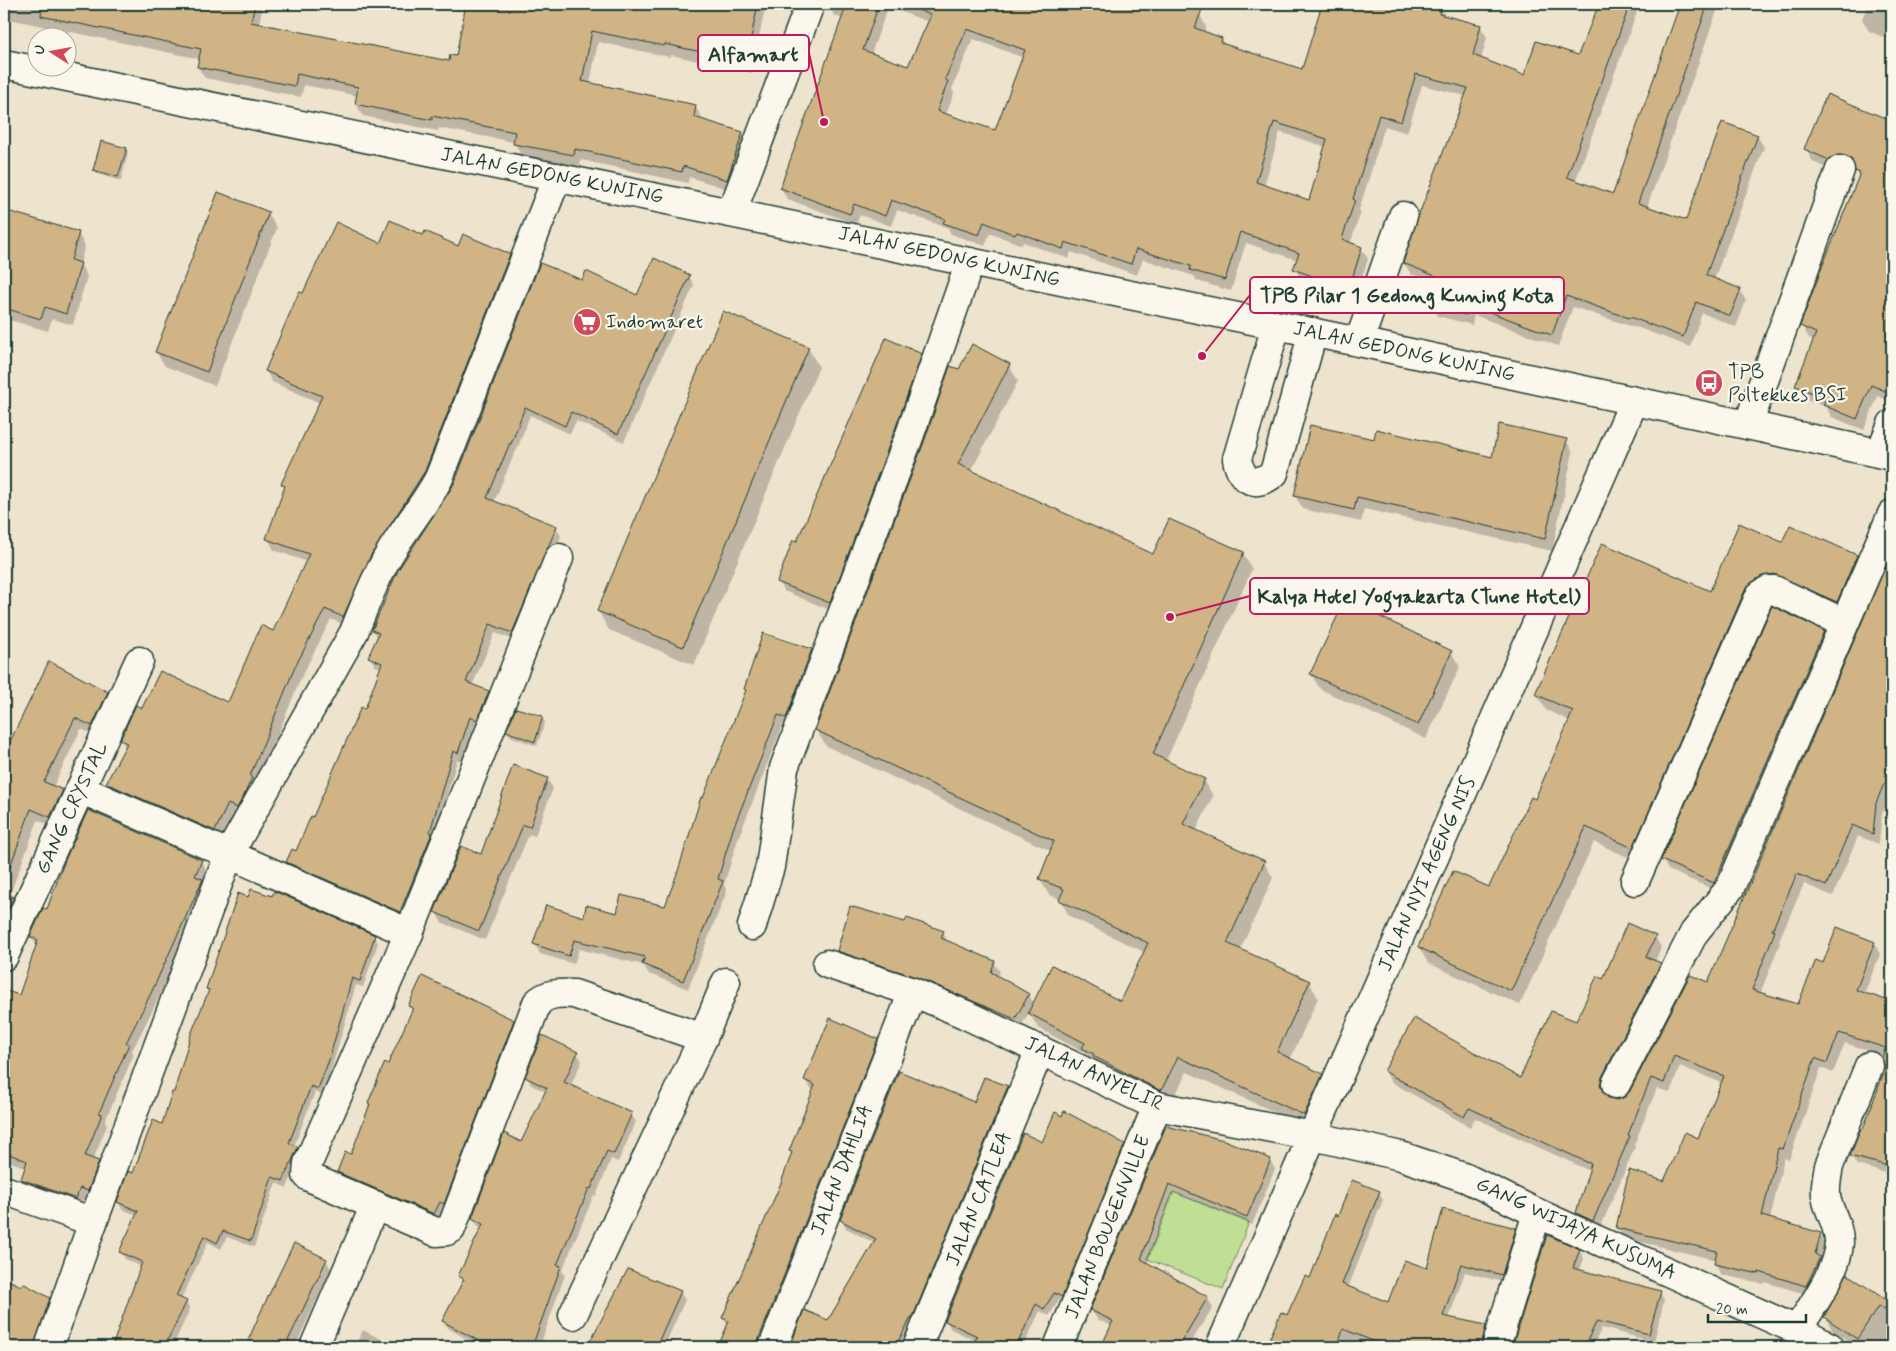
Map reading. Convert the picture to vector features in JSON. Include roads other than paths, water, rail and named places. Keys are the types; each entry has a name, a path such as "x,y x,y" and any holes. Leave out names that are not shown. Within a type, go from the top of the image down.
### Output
{"street":[{"path":"732,212 810,4"},
{"name":"JALAN GEDONG KUNING","path":"4,64 732,212 1276,326 1313,332 1886,455"},
{"path":"1748,425 1840,170"},
{"path":"49,1347 93,1222 229,854 354,632 368,597 396,543 428,499 439,478 556,177"},
{"path":"1358,342 1403,216"},
{"path":"752,926 770,867 784,768 909,437 970,262"},
{"path":"1276,326 1237,459 1238,469 1243,476 1255,482 1266,480 1274,473 1313,332"},
{"name":"JALAN NYI AGENG NIS","path":"1220,1347 1634,401"},
{"path":"1886,455 1892,424"},
{"path":"1616,1084 1694,933 1730,888 1892,514"},
{"path":"559,558 409,933 306,1170 309,1177 436,1232 447,1231 451,1229 537,1004 544,997 559,993 574,994 703,1038"},
{"path":"1635,881 1760,595 1768,590 1774,590 1844,623"},
{"name":"GANG CRYSTAL","path":"4,956 139,661"},
{"path":"80,788 409,933"},
{"name":"JALAN ANYELIR","path":"827,964 913,992 964,1014 1157,1106 1313,1136"},
{"path":"573,1315 703,1038 726,982"},
{"name":"JALAN DAHLIA","path":"773,1347 913,992"},
{"name":"JALAN CATLEA","path":"917,1347 1040,1050"},
{"path":"1797,1330 1828,1278 1834,1263 1839,1243 1836,1226 1826,1199 1829,1166 1869,1066"},
{"name":"JALAN BOUGENVILLE","path":"1058,1347 1157,1106"},
{"name":"GANG WIJAYA KUSUMA","path":"1313,1136 1401,1156 1466,1178 1537,1213 1797,1330 1830,1347"},
{"path":"4,1190 93,1222"},
{"path":"314,1347 375,1205"},
{"path":"1496,1347 1537,1213"}],"place":[{"name":"Alfamart","path":"824,122"},
{"name":"Indomaret","path":"587,322"},
{"name":"TPB Pilar 1 Gedong Kuning Kota","path":"1202,356"},
{"name":"TPB Poltekkes BSI","path":"1709,383"},
{"name":"Kalya Hotel Yogyakarta (Tune Hotel)","path":"1170,617"}]}
